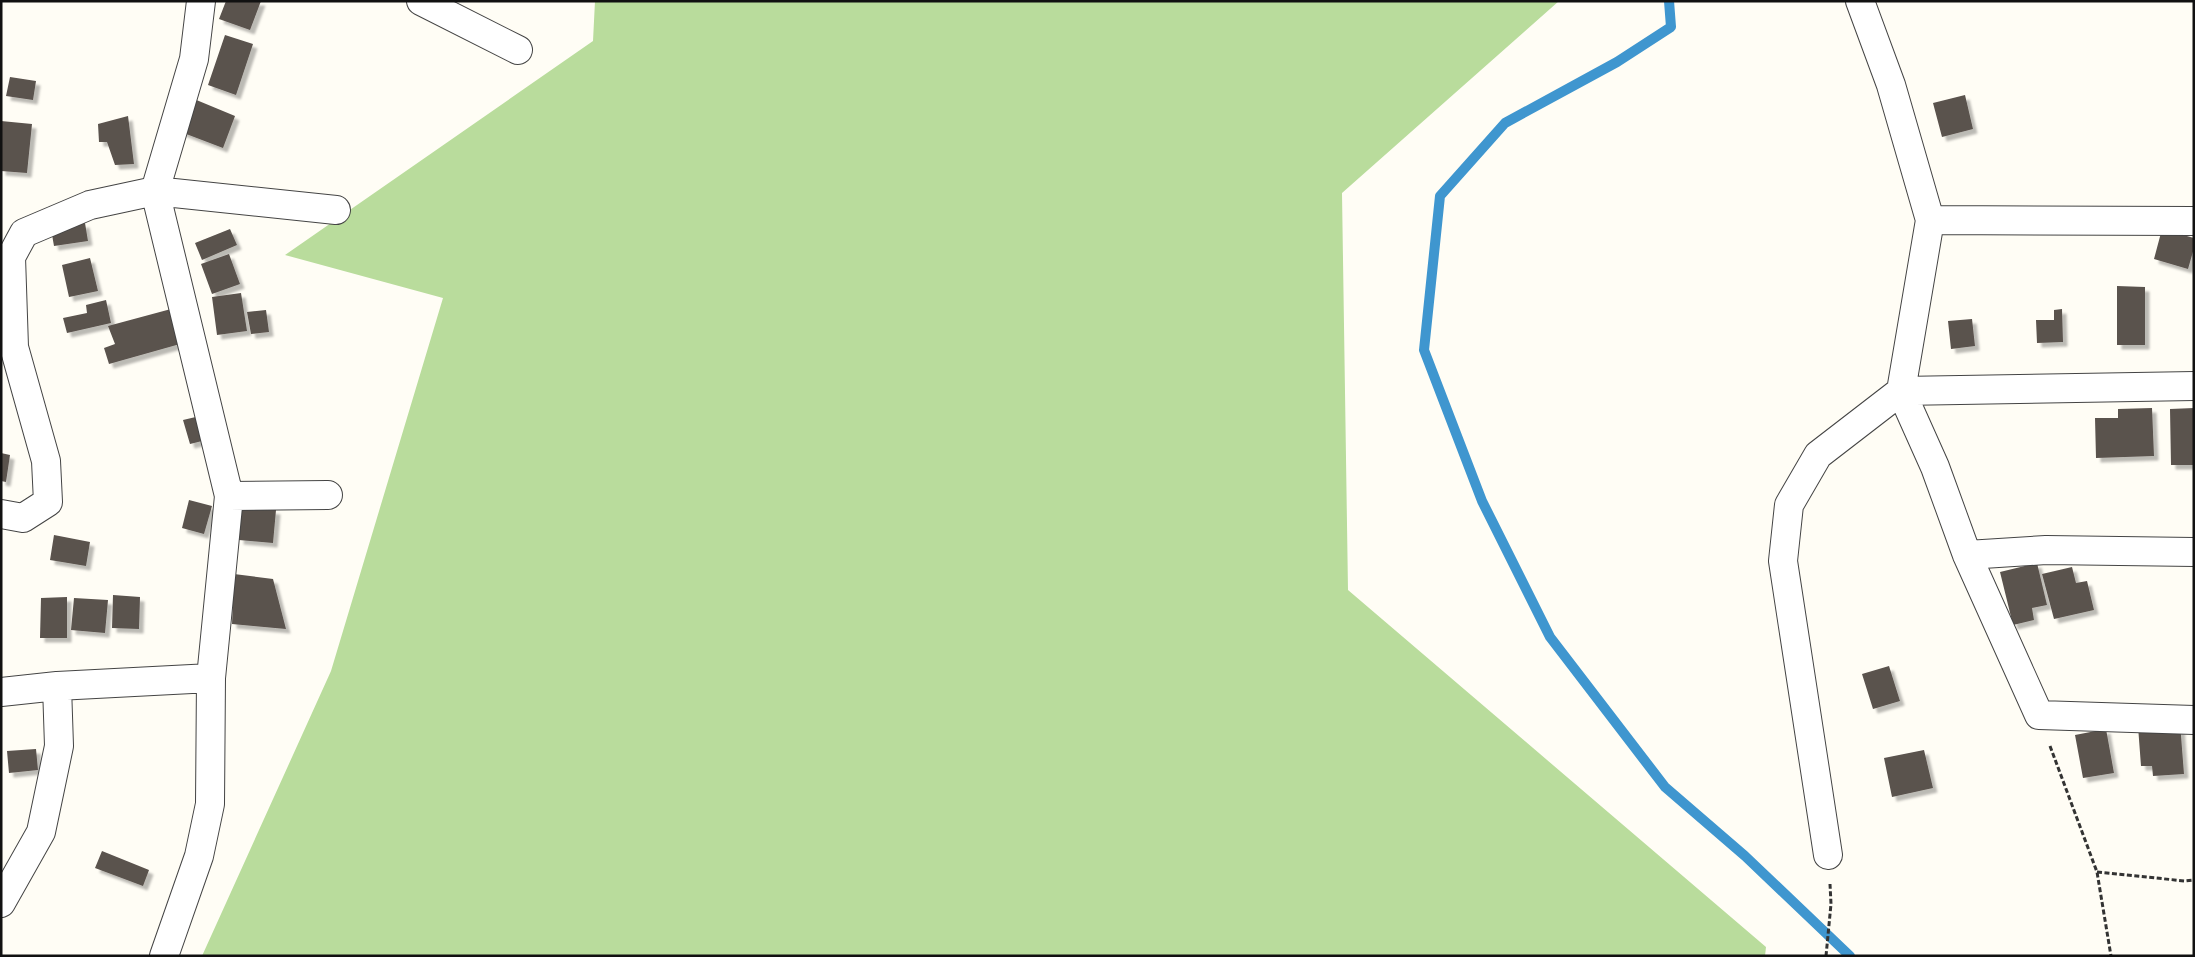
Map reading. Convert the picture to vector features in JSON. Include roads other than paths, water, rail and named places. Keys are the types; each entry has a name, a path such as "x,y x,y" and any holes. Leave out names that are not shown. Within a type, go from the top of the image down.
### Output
{"street":[{"path":"164,956 199,856 210,804 211,678 230,496 155,191 194,59 201,1"},
{"path":"421,1 518,50"},
{"path":"1860,1 1891,85 1930,220 1901,391 1935,467 1967,555 2039,715 2194,720"},
{"path":"1,514 22,518 48,502 46,461 14,347 11,257 24,233 90,205 155,191 336,210"},
{"path":"1930,220 2194,221"},
{"path":"1828,855 1783,561 1789,505 1818,455 1901,391 2194,386"},
{"path":"230,496 328,495"},
{"path":"1967,555 2046,550 2194,552"},
{"path":"1,692 57,686 211,678"},
{"path":"1,903 41,832 59,746 57,686"}],"waterway":[{"path":"1669,1 1671,27 1617,62 1505,123 1440,196 1424,350 1482,501 1550,637 1665,787 1745,856 1850,956"}]}
